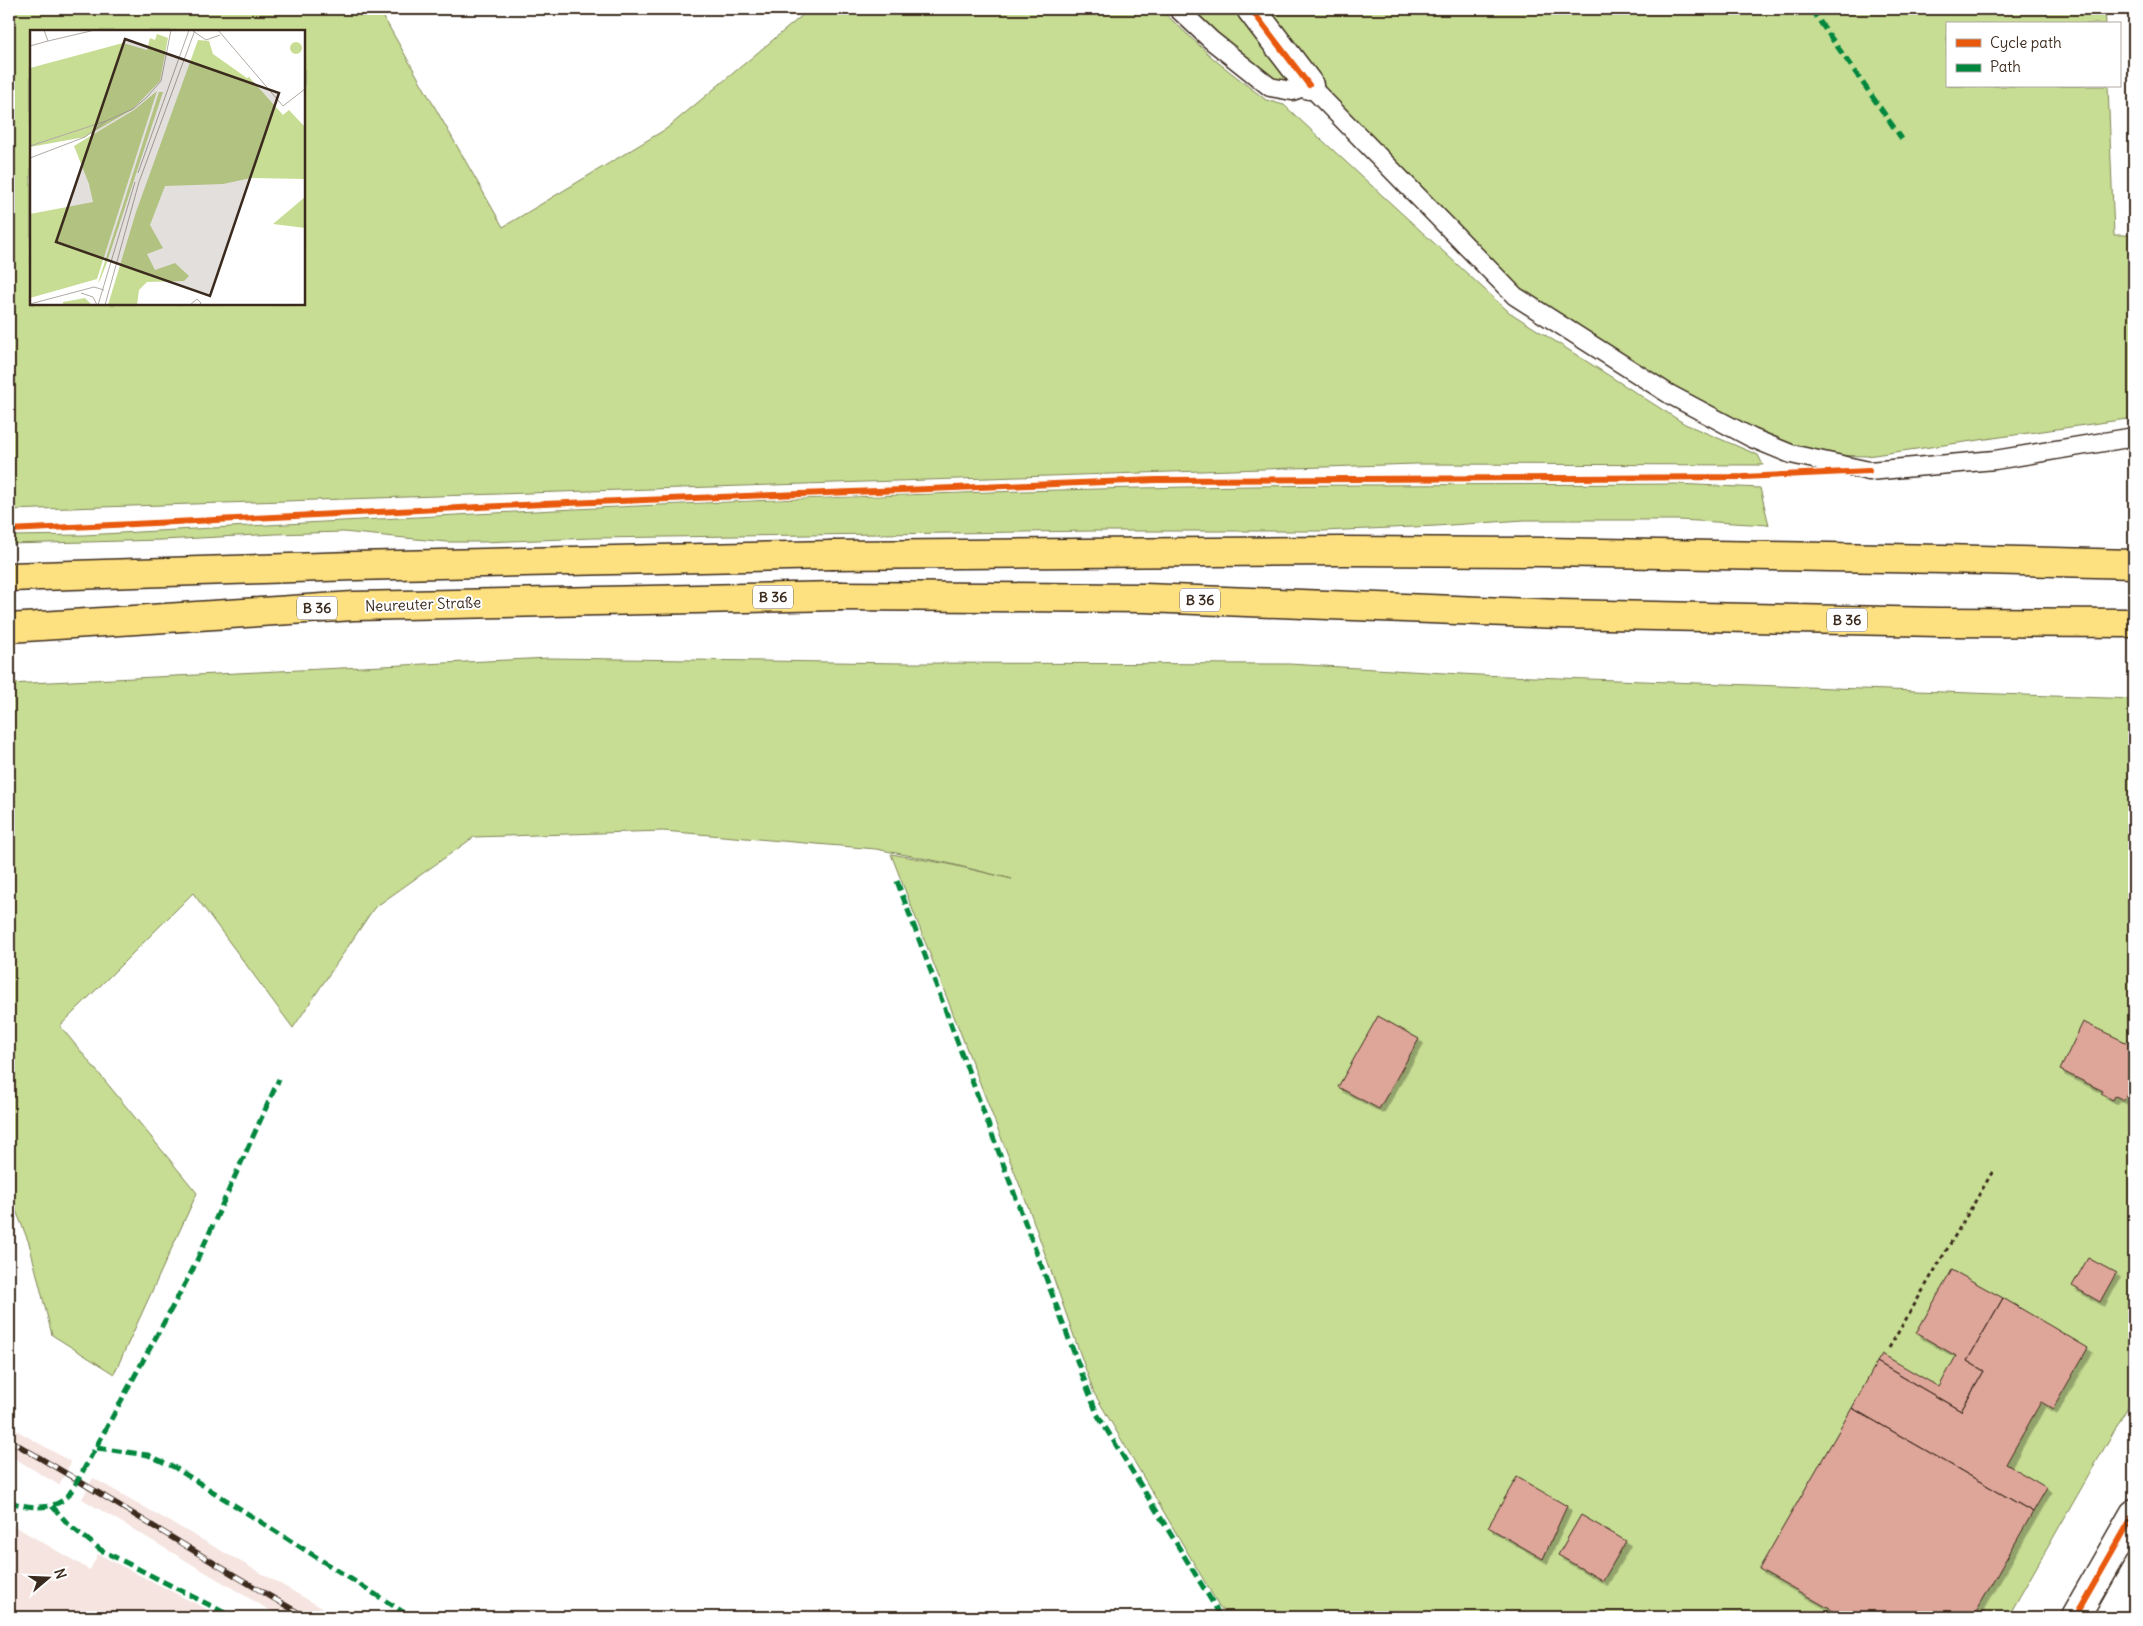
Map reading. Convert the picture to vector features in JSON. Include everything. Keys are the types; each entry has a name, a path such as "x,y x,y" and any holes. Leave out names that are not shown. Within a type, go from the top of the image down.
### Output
{"main road":[{"path":"9,577 354,566 832,555 1342,551 1536,552 2134,564"},
{"name":"Neureuter Straße","path":"9,628 354,606 839,596 1145,598 1560,614 1929,622 2134,623"}],"street":[{"path":"1251,9 1309,85"},
{"path":"2075,1617 2134,1514"}],"lane":[{"path":"1178,9 1211,40 1270,87 1292,91 1309,85 1515,296 1669,394 1752,438 1791,454 1869,471 1995,460 2134,437"}],"path":[{"path":"1889,1348 1993,1171"}],"shaded area":[{"path":"9,1426 71,1462 59,1485 9,1455"},
{"path":"93,1478 338,1617 281,1617 82,1499"},
{"path":"9,1523 90,1570 98,1554 222,1617 9,1617"}],"green space":[{"path":"9,9 379,9 503,227 666,129 810,9 1160,9 1215,60 1266,100 1284,105 1509,312 1685,424 1758,455 1763,465 1416,464 9,510"},
{"path":"1178,9 2105,9 2106,22 1946,22 1946,88 2108,88 2114,235 2134,235 2134,418 1867,456 1791,454 1515,296 1309,85 1270,87"},
{"path":"1677,484 1760,488 1769,525 1679,520 1524,520 1323,531 1094,531 594,538 482,542 447,542 343,532 9,544 9,536 84,535 636,506 1050,490 1249,486"},
{"path":"549,658 903,663 1289,664 1479,675 2134,699 2134,1396 2008,1617 1228,1617 1219,1606 1094,1393 1032,1217 891,854 948,864 1012,879 947,863 876,849 663,831 474,837 374,908 293,1028 193,893 60,1026 197,1193 114,1374 52,1335 29,1243 9,1193 9,684"}],"building":[{"path":"1378,1016 1419,1039 1379,1109 1338,1087"},
{"path":"2083,1022 2134,1046 2134,1079 2124,1100 2115,1096 2113,1100 2101,1094 2103,1091 2060,1070"},
{"path":"2088,1258 2116,1273 2100,1302 2072,1286"},
{"path":"1952,1270 2003,1298 1967,1361 1984,1371 1961,1411 1877,1362 1882,1354 1939,1387 1956,1356 1916,1333"},
{"path":"2003,1298 2088,1348 2053,1409 2041,1402 2006,1464 2047,1488 2033,1512 1852,1408 1877,1362 1961,1411 1984,1371 1967,1361"},
{"path":"1852,1408 2033,1512 1973,1617 1844,1617 1759,1569"},
{"path":"1517,1477 1567,1506 1543,1559 1488,1527"},
{"path":"1581,1515 1626,1541 1603,1581 1558,1555"}],"railway":[{"path":"9,1440 306,1617"}],"marked path":[{"path":"1811,9 1902,139"},
{"path":"897,881 1097,1414 1216,1608 1219,1617"},
{"path":"9,1502 31,1507 54,1505 61,1502 71,1491 193,1269 279,1079"},
{"path":"97,1448 148,1455 174,1467 411,1617"},
{"path":"52,1506 70,1526 101,1550 233,1617"}],"cycle path":[{"path":"1251,9 1309,85"},
{"path":"9,530 543,504 1156,480 1743,477 1869,471"},
{"path":"2075,1617 2134,1514"}]}
